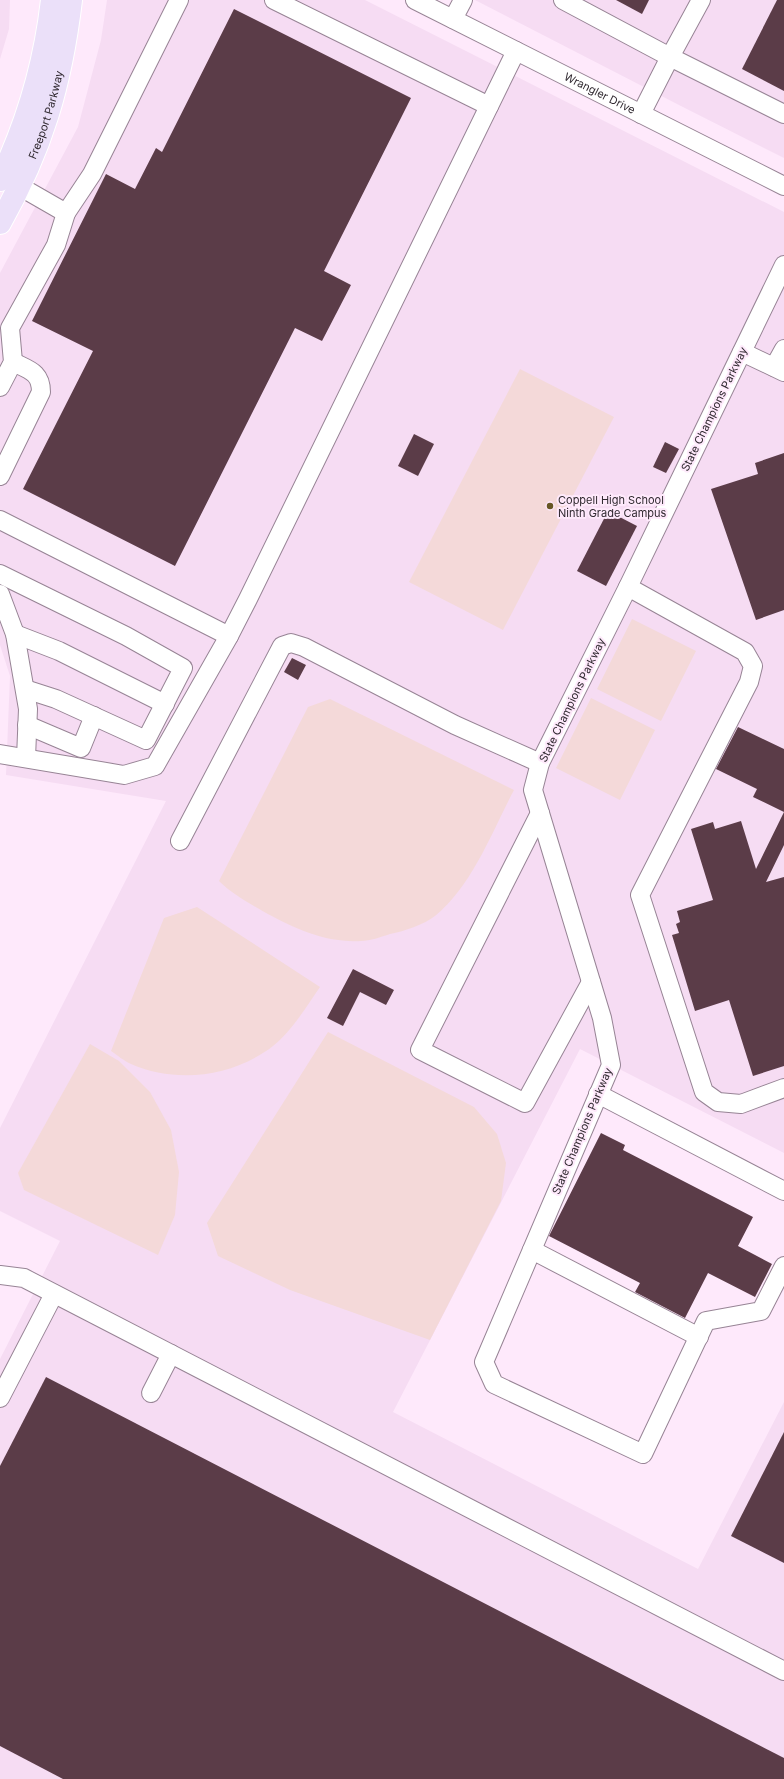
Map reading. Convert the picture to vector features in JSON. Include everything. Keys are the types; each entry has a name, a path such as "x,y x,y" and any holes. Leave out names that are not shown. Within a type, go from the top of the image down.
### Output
{"main road":[{"name":"Freeport Parkway","path":"0,223 5,180 11,157 27,113 45,42 52,0"},
{"name":"Freeport Parkway","path":"5,180 31,162 48,117 62,58 71,0"}],"street":[{"path":"0,387 13,362 10,328 56,245 66,213 92,174 179,0"},
{"path":"274,0 489,106"},
{"name":"Wrangler Drive","path":"415,0 784,186"},
{"path":"453,19 463,0"},
{"path":"563,0 670,57 784,114"},
{"path":"641,114 701,0"},
{"path":"0,754 124,775 155,766 229,636 516,51"},
{"path":"5,180 66,213"},
{"name":"State Champions Parkway","path":"699,1337 643,1454 494,1384 484,1362 611,1065 602,1018 533,790 540,763 628,587 784,265"},
{"path":"742,352 779,370 784,349"},
{"path":"0,476 41,392 41,382 35,374 13,362"},
{"path":"0,520 229,636"},
{"path":"0,574 126,636 183,668 146,740 56,699 24,689"},
{"path":"628,587 745,652 753,666 749,682 640,896 704,1092 718,1102 741,1104 784,1088"},
{"path":"0,594 15,634 28,709 26,758"},
{"path":"15,634 59,651 165,704"},
{"path":"180,841 282,646 291,643 304,647 455,725 540,763"},
{"path":"27,725 81,748 94,716"},
{"path":"540,813 420,1050 525,1104 591,982"},
{"path":"598,1094 784,1191"},
{"path":"533,1247 699,1337 706,1321 761,1311 784,1266"},
{"path":"0,1275 24,1278 784,1670"},
{"path":"0,1398 54,1294"},
{"path":"151,1394 171,1354"}],"shaded area":[{"path":"0,0 10,0 9,29 0,59"},
{"path":"107,0 365,0 784,212 784,1153 580,1049 393,1412 698,1569 784,1402 784,1779 0,1779 0,1359 60,1241 0,1211 0,1128 166,801 6,775 10,676 0,645 0,273 78,127 101,40"},
{"path":"475,0 784,0 784,158 677,104"},
{"path":"520,369 614,417 503,630 409,582"},
{"path":"632,619 696,651 661,721 597,689"},
{"path":"591,698 655,730 620,800 556,768"},
{"path":"330,699 514,790 480,858 460,890 448,904 435,916 419,925 376,939 348,941 336,940 312,934 266,913 229,890 219,881 308,707"},
{"path":"197,907 320,987 280,1040 257,1056 240,1065 223,1071 186,1075 167,1074 131,1064 111,1051 164,918"},
{"path":"328,1032 474,1107 497,1134 506,1163 501,1201 430,1340 290,1290 218,1256 207,1223"},
{"path":"90,1044 119,1061 150,1092 171,1130 179,1172 175,1215 158,1255 24,1190 18,1173"}],"building":[{"path":"616,0 649,0 642,14"},
{"path":"777,0 784,0 784,91 742,69"},
{"path":"234,9 411,98 324,271 351,285 322,341 295,328 175,566 23,489 93,351 32,321 106,174 135,189 156,148 162,152"},
{"path":"414,434 434,444 418,476 398,466"},
{"path":"665,442 679,449 666,473 653,467"},
{"path":"784,453 784,610 756,620 711,489 758,474 755,463"},
{"path":"608,511 637,526 606,586 577,571"},
{"path":"292,658 306,665 298,680 284,672"},
{"path":"738,727 784,749 784,812 753,797 757,789 716,769"},
{"path":"784,812 784,845 766,882 784,877 784,1066 753,1076 729,1000 695,1011 672,935 679,933 676,924 680,922 677,911 713,900 691,829 713,822 715,829 741,821 756,869"},
{"path":"353,969 394,990 386,1005 360,992 343,1026 327,1018"},
{"path":"601,1133 625,1145 623,1150 753,1217 738,1246 772,1264 755,1297 708,1273 685,1318 635,1292 640,1283 549,1236"},
{"path":"46,1377 784,1758 784,1779 63,1779 0,1746 0,1466"},
{"path":"784,1432 784,1563 731,1536"}],"place":[{"name":"Coppell High School Ninth Grade Campus","path":"550,506"}]}
